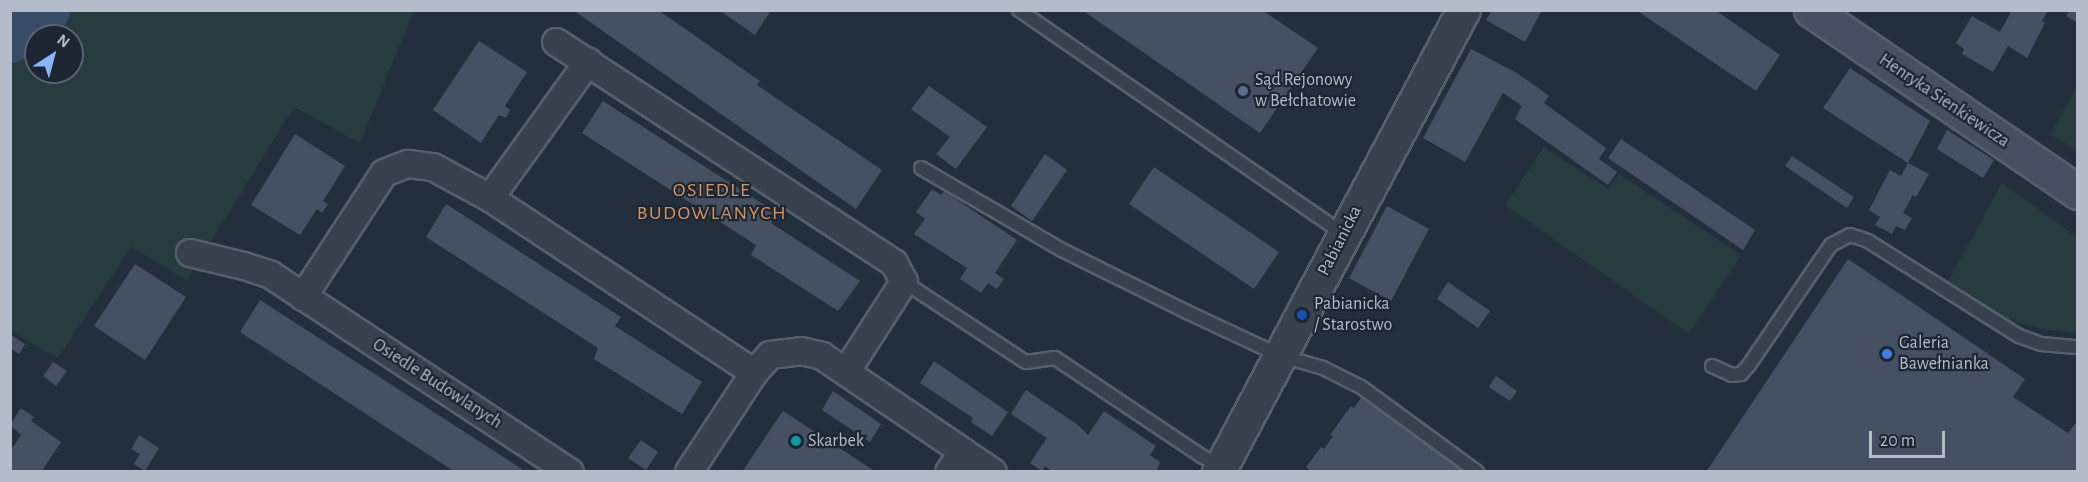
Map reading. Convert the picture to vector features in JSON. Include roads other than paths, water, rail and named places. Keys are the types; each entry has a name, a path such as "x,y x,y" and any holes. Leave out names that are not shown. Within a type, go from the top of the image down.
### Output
{"main road":[{"name":"Henryka Sienkiewicza","path":"1811,10 2076,192"}],"street":[{"name":"Pabianicka","path":"1223,470 1344,234 1464,10"},
{"path":"556,42 894,263 904,282 846,372"},
{"path":"490,198 588,62"},
{"path":"303,297 384,173 393,167 408,164 433,167 490,198 754,373"},
{"name":"Osiedle Budowlanych","path":"190,253 271,275 570,471"},
{"path":"689,471 754,373 771,355 801,351 822,356 846,372 956,462 993,471"}],"lane":[{"path":"1019,10 1344,234"},
{"path":"921,168 1062,250 1281,356 1323,368 1361,387 1477,471"},
{"path":"1712,366 1732,375 1741,374 1831,245 1850,235 1868,242 2019,336 2041,344 2078,346"},
{"path":"904,282 1026,362 1055,358 1223,470"}],"waterway":[{"path":"10,40 47,10"}],"place":[{"name":"Sąd Rejonowy w Bełchatowie","path":"1243,91"},
{"name":"Pabianicka / Starostwo","path":"1302,315"},
{"name":"Galeria Bawełnianka","path":"1887,354"},
{"name":"Skarbek","path":"796,441"}],"district":[{"name":"OSIEDLE BUDOWLANYCH","path":"712,202"}]}
